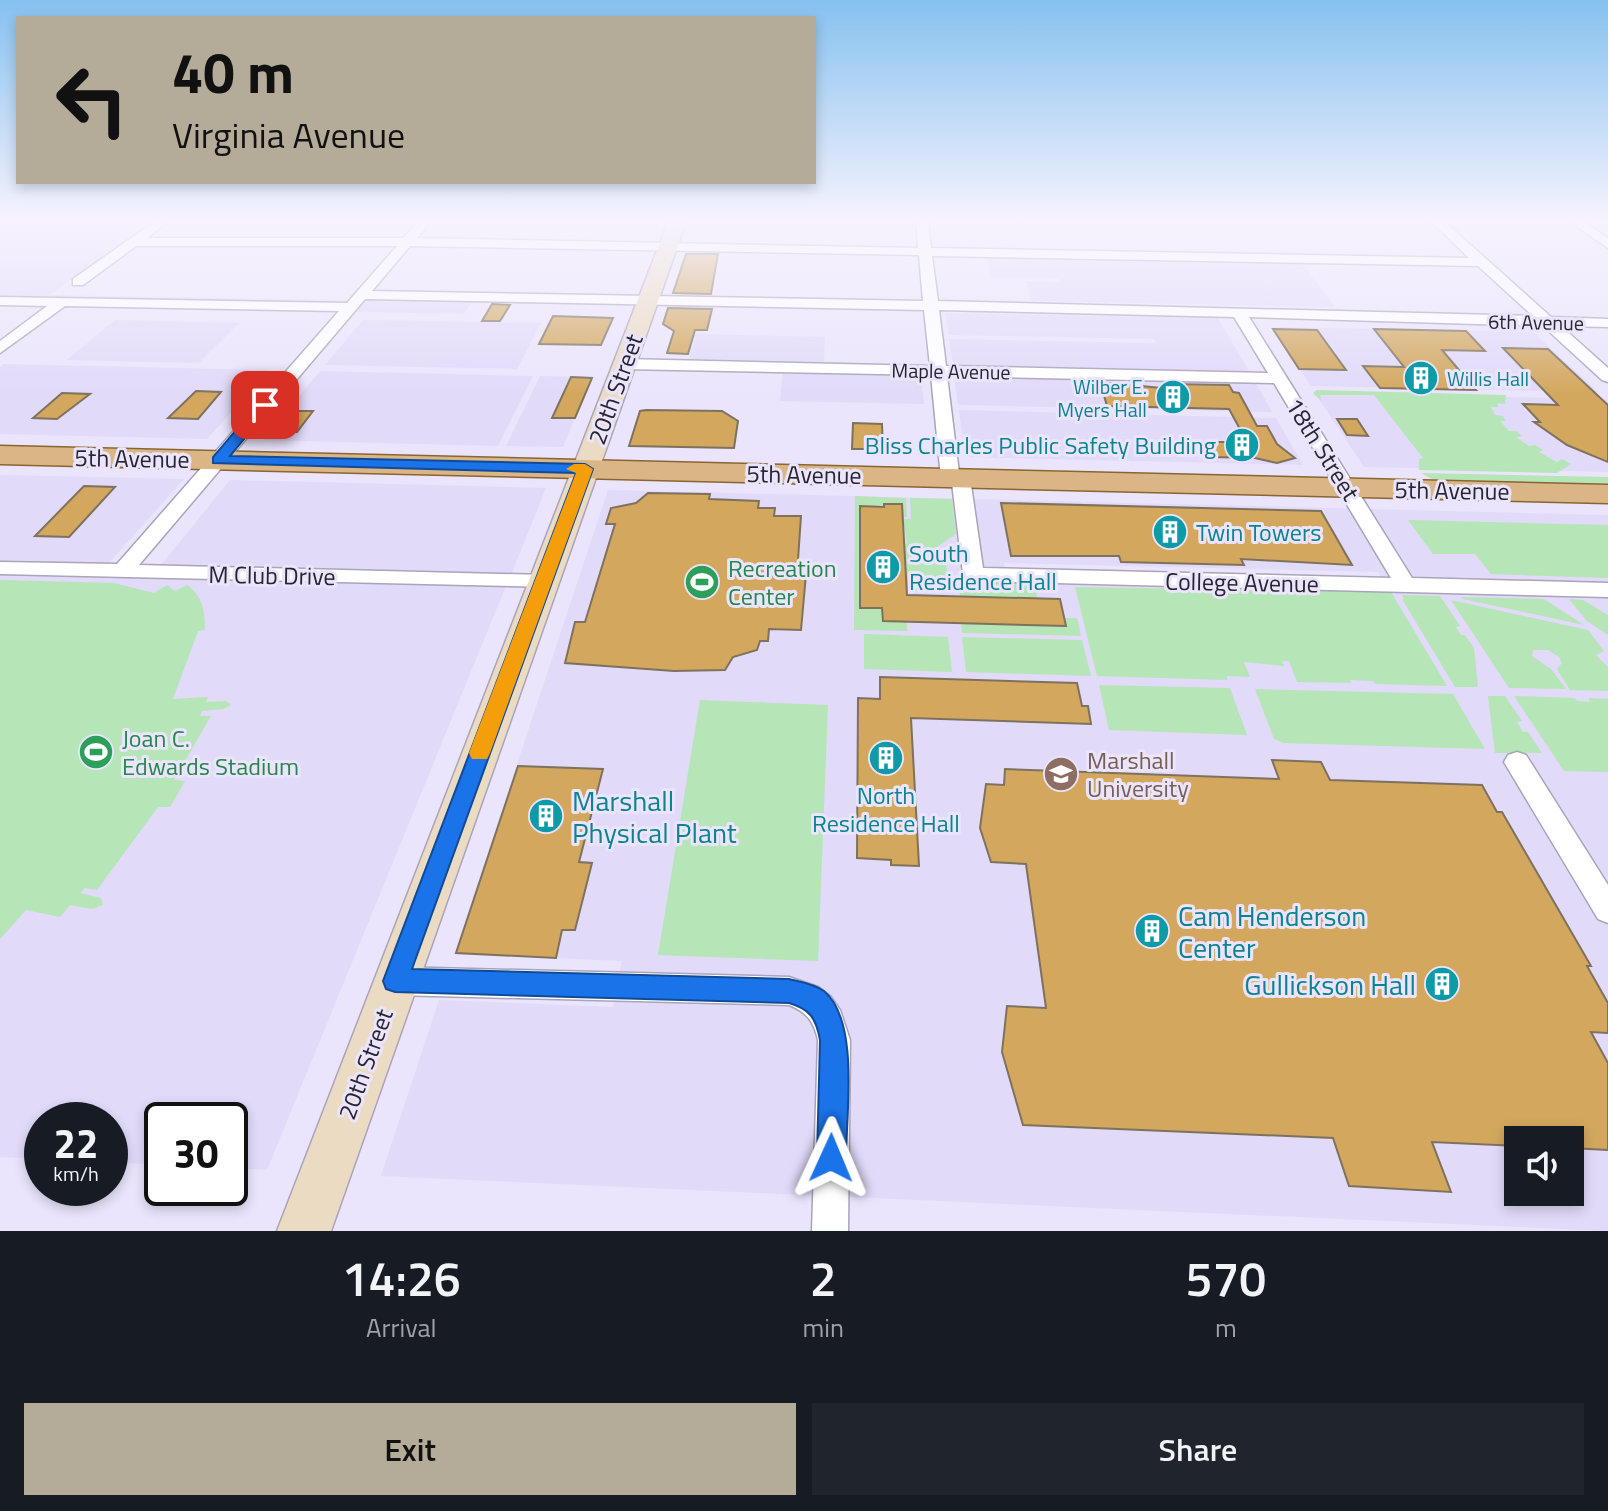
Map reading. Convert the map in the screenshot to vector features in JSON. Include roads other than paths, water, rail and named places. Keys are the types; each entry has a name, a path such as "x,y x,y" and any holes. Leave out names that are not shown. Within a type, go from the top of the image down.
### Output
{"main road":[{"name":"20th Street","path":"304,1231 656,279"},
{"name":"5th Avenue","path":"0,455 1608,494"}],"street":[{"path":"78,282 82,279"},
{"path":"123,571 373,279"},
{"path":"928,279 937,371 956,478"},
{"path":"1500,279 1608,377"},
{"name":"6th Avenue","path":"0,301 59,304 648,300 1608,323"},
{"path":"0,348 59,304"},
{"name":"18th Street","path":"1239,313 1406,585"},
{"name":"Maple Avenue","path":"624,364 1278,378"},
{"name":"College Avenue","path":"956,478 973,574 1608,590"},
{"name":"M Club Drive","path":"0,568 544,582"},
{"path":"1517,762 1608,910"},
{"path":"395,981 789,991 812,997 830,1021 834,1040 830,1231"}],"place":[{"name":"Willis Hall","path":"1421,378"},
{"name":"Wilber E. Myers Hall","path":"1173,397"},
{"name":"Bliss Charles Public Safety Building","path":"1242,445"},
{"name":"Twin Towers","path":"1170,532"},
{"name":"South Residence Hall","path":"883,567"},
{"name":"Recreation Center","path":"702,582"},
{"name":"Joan C. Edwards Stadium","path":"96,752"},
{"name":"North Residence Hall","path":"886,758"},
{"name":"Marshall University","path":"1061,774"},
{"name":"Marshall Physical Plant","path":"546,816"},
{"name":"Cam Henderson Center","path":"1152,931"},
{"name":"Gullickson Hall","path":"1442,984"}]}
